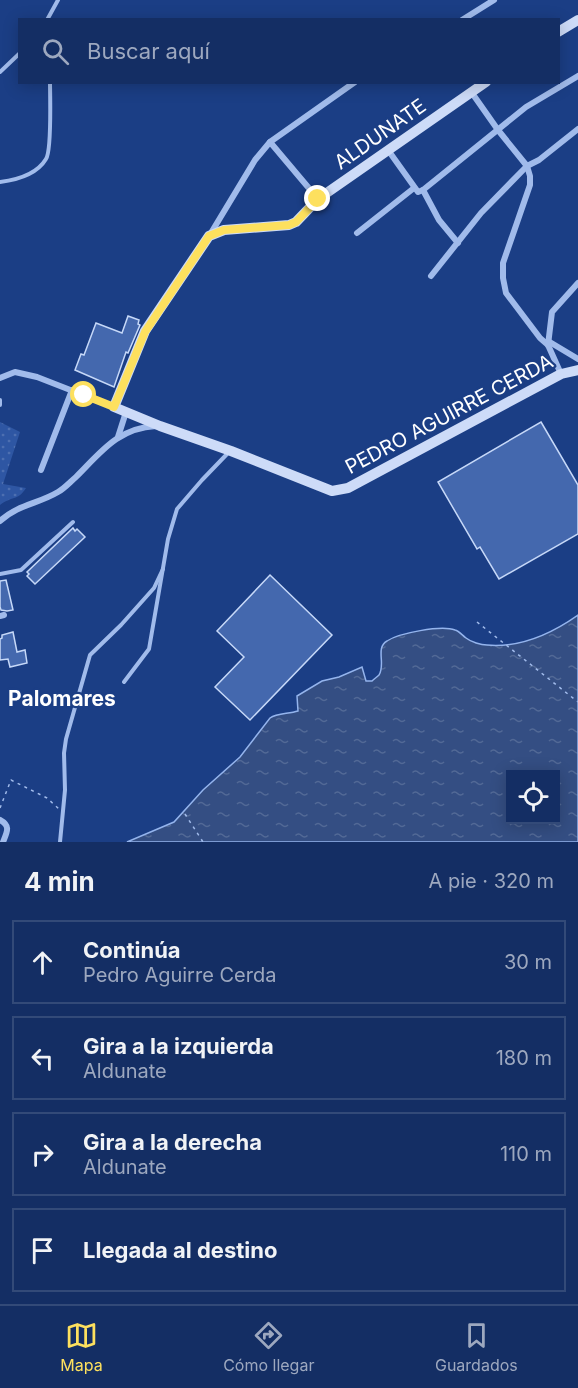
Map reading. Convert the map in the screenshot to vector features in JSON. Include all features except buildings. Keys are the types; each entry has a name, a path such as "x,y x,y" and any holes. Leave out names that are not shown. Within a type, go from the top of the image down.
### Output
{"street":[{"path":"465,18 494,0"},
{"path":"560,31 578,20"},
{"path":"388,150 418,192 526,107 578,76"},
{"path":"114,407 145,332 209,236 255,160 270,142 352,84"},
{"name":"ALDUNATE","path":"209,236 224,230 289,225 296,222 318,199 483,84"},
{"path":"472,93 527,166 530,176 530,184 503,263 502,278 506,293 540,338 578,359"},
{"path":"432,276 481,213 527,166 539,160 578,129"},
{"path":"270,142 318,199"},
{"path":"357,233 414,188"},
{"path":"423,190 440,220 458,243"},
{"path":"561,374 548,343 552,312 578,283"},
{"name":"PEDRO AGUIRRE CERDA","path":"0,378 15,372 37,376 160,426 332,491 348,488 561,374 578,369"},
{"path":"41,470 72,390"},
{"path":"118,437 126,412"},
{"path":"0,521 19,508 61,490 118,437 142,428 160,426"},
{"path":"0,820 7,824 8,830 3,842"}],"lane":[{"path":"50,18 58,0"},
{"path":"0,72 18,55"},
{"path":"0,182 16,179 35,170 47,158 50,84"},
{"path":"0,400 0,405"},
{"path":"124,682 148,649 168,539 177,509 231,451"},
{"path":"0,574 21,570 73,522"},
{"path":"60,842 66,739 90,655 154,588 163,569"}],"path":[{"path":"477,622 578,702"},
{"path":"0,808 11,780 47,798 63,813"},
{"path":"185,814 203,842"}],"shaded area":[{"path":"0,422 20,432 3,484 26,488 17,497 0,505"}],"water":[{"path":"578,615 578,842 127,842 174,822 203,790 240,757 270,718 298,711 297,696 322,681 339,677 362,667 366,681 372,681 381,671 383,644 393,638 440,628 456,631 479,644 500,645 524,642 546,634"}],"district":[{"name":"Palomares","path":"62,698"}],"route":[{"path":"84,395 114,407 145,332 209,236 224,230 289,225 296,222 318,199"}]}
